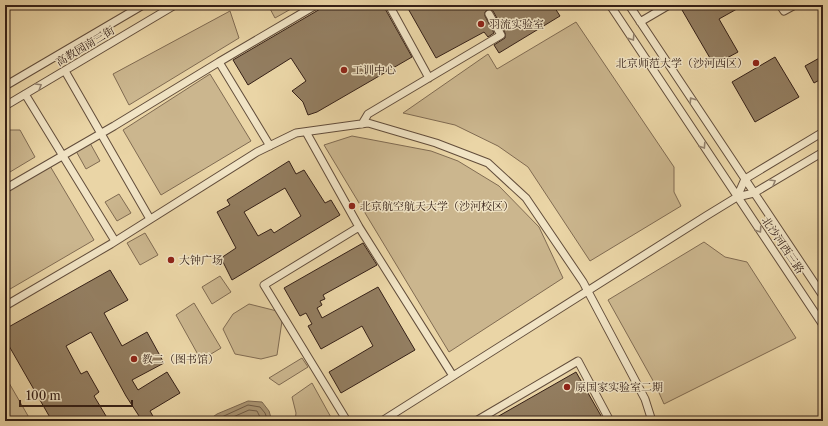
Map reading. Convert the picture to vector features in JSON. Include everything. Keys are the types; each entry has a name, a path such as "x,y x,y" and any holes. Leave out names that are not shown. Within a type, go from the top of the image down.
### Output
{"street":[{"name":"高教园南三街","path":"5,86 143,5"},
{"name":"高教园南三街","path":"5,106 175,5"},
{"path":"5,189 316,5"},
{"path":"389,5 429,78"},
{"name":"北沙河西三路","path":"610,5 823,325"},
{"name":"北沙河西三路","path":"629,5 823,296"},
{"path":"640,22 669,5"},
{"path":"780,5 784,11 795,5"},
{"path":"362,124 368,114 500,35 489,14"},
{"path":"220,62 270,146"},
{"path":"65,71 150,219"},
{"path":"25,94 64,155 115,241"},
{"path":"5,306 115,241 270,146 296,133 368,123 436,143 488,163 526,198 583,282 645,399 652,421"},
{"path":"306,132 359,227 453,376"},
{"path":"738,197 745,179 823,132"},
{"path":"382,421 738,197 754,193 823,152"},
{"path":"347,421 264,284 359,227"},
{"path":"476,421 578,361 610,421"}],"shaded area":[{"path":"268,5 298,5 275,18"},
{"path":"230,11 239,38 129,105 113,74"},
{"path":"576,22 674,167 674,192 681,206 590,261 528,167 498,146 455,125 403,113 488,54 497,69"},
{"path":"210,74 251,141 161,195 123,130"},
{"path":"6,130 20,130 35,157 5,175"},
{"path":"352,136 431,151 458,161 499,186 539,227 563,278 449,352 324,145"},
{"path":"90,143 100,161 86,169 76,151"},
{"path":"50,166 94,240 5,292 5,193"},
{"path":"119,194 131,213 117,221 105,202"},
{"path":"145,233 158,255 140,265 127,243"},
{"path":"704,242 725,257 747,262 796,338 664,404 656,386 608,300"},
{"path":"220,276 231,292 212,304 202,287"},
{"path":"194,303 221,348 201,360 176,315"},
{"path":"249,304 277,311 282,321 277,355 261,359 235,354 223,329 233,314"},
{"path":"302,358 308,367 279,385 269,378"},
{"path":"5,376 31,421 5,421"},
{"path":"312,383 333,421 295,421 296,413 292,397"}],"water":[{"path":"248,401 262,402 269,411 272,421 207,421 217,414"}],"building":[{"name":"工训中心","path":"327,5 383,5 412,57 317,112 308,115 303,102 292,91 306,81 291,58 248,85 233,60"},
{"name":"羽流实验室","path":"406,5 553,5 560,16 499,53 494,45 505,38 505,33 493,11 487,10 485,12 485,16 494,33 488,37 484,32 436,58"},
{"path":"691,5 744,5 719,19 738,52 714,65 682,10"},
{"path":"823,56 823,78 814,83 805,66"},
{"path":"775,57 799,97 755,122 732,82"},
{"path":"289,161 296,174 304,170 325,203 331,200 340,215 232,280 221,258 236,248 217,212 230,205 227,200","holes":["285,188 301,216 274,233 271,229 258,236 244,212"]},
{"path":"363,243 377,265 323,295 325,299 320,301 322,305 317,308 322,318 378,287 415,350 341,393 329,372 373,346 362,326 321,349 308,326 312,324 306,313 300,316 284,288"},
{"path":"110,270 128,300 104,313 122,346 147,332 164,363 132,380 138,390 167,372 180,393 150,411 154,418 147,421 131,421 139,416 126,396 91,332 66,346 81,374 87,371 99,392 94,396 109,421 52,421 5,339 5,329"},
{"name":"原国家实验室二期","path":"576,372 604,421 490,421"}],"place":[{"name":"羽流实验室","path":"481,24"},
{"name":"北京师范大学（沙河西区）","path":"756,63"},
{"name":"工训中心","path":"344,70"},
{"name":"北京航空航天大学（沙河校区）","path":"352,206"},
{"name":"大钟广场","path":"171,260"},
{"name":"教二（图书馆）","path":"134,359"},
{"name":"原国家实验室二期","path":"567,387"}]}
